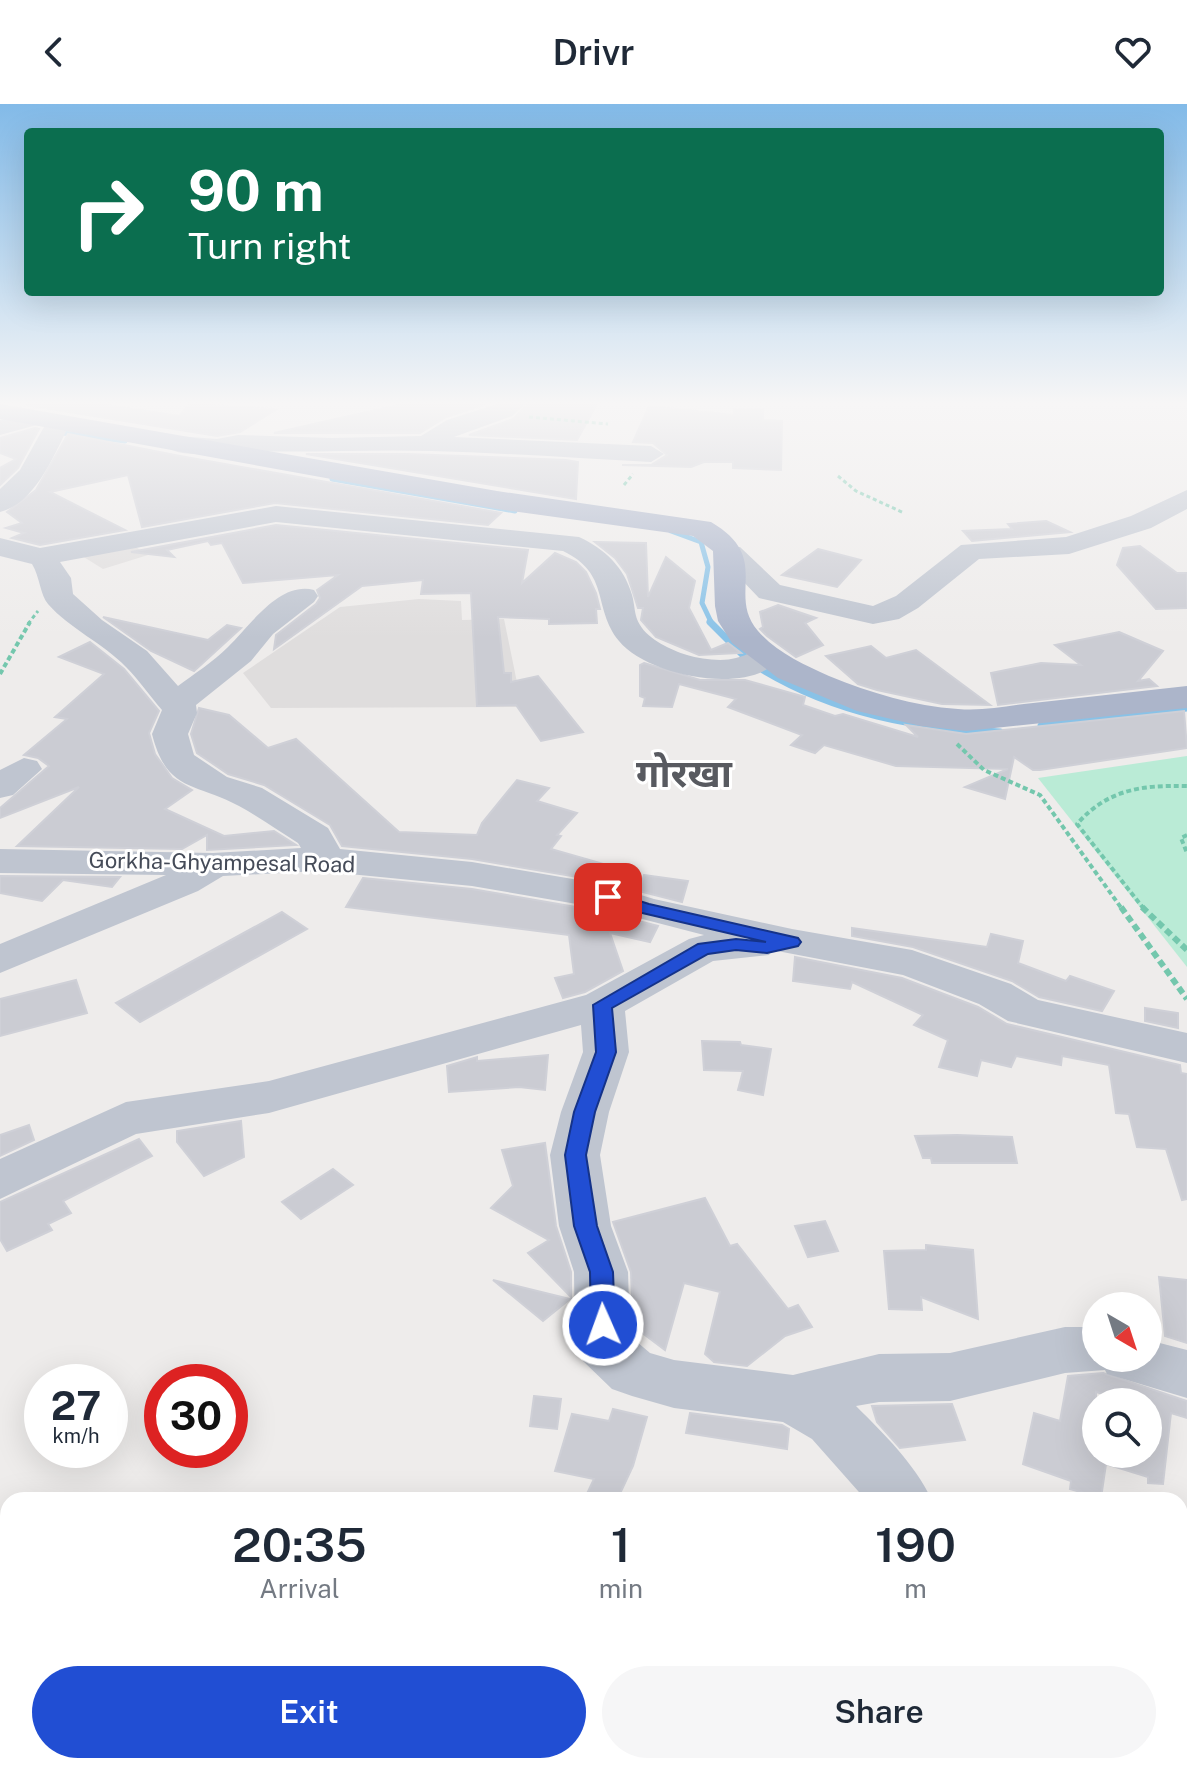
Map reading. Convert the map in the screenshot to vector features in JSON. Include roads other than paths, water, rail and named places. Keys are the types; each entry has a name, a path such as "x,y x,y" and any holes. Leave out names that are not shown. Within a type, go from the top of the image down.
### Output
{"main road":[{"path":"393,482 497,500 679,523 717,535 730,553 733,566 729,606 734,624 766,656 851,699 942,718 976,720 1187,697"}],"street":[{"path":"0,504 23,482"},
{"path":"730,553 770,592 873,615 888,612 907,602 971,551 1069,545 1141,522 1187,498"},
{"path":"0,547 40,557 276,514 569,543 588,551 604,565 617,595 623,624 640,646 666,659 700,665 738,668 766,656"},
{"path":"40,557 56,578 58,597 91,627 136,658 178,708 180,713 170,734 177,760 214,785 249,796 314,836 326,859"},
{"path":"178,708 180,701 240,654 262,627 303,596"},
{"name":"Gorkha-Ghyampesal Road","path":"0,861 29,859 213,865 326,859 472,874 608,897 644,909 792,942 912,963 995,994 1024,1011 1187,1048"},
{"path":"0,960 184,882 213,865"},
{"path":"0,1181 126,1119 269,1097 602,1005 704,948 736,945 767,947 792,942"},
{"path":"602,1005 606,1052 585,1112 575,1155 585,1226 601,1272 603,1345 632,1372 674,1384 793,1399 879,1378 950,1377 1065,1350 1082,1350"},
{"path":"1162,1367 1187,1374"},
{"path":"793,1399 833,1421 875,1465 895,1492"}],"waterway":[{"path":"349,482 515,511"},
{"path":"671,531 701,542 708,567 702,603 712,624"},
{"path":"712,624 749,661"},
{"path":"763,670 819,698 877,716 938,727 1000,732"},
{"path":"1041,726 1187,708"}],"district":[{"name":"गोरखा","path":"684,773"}]}
